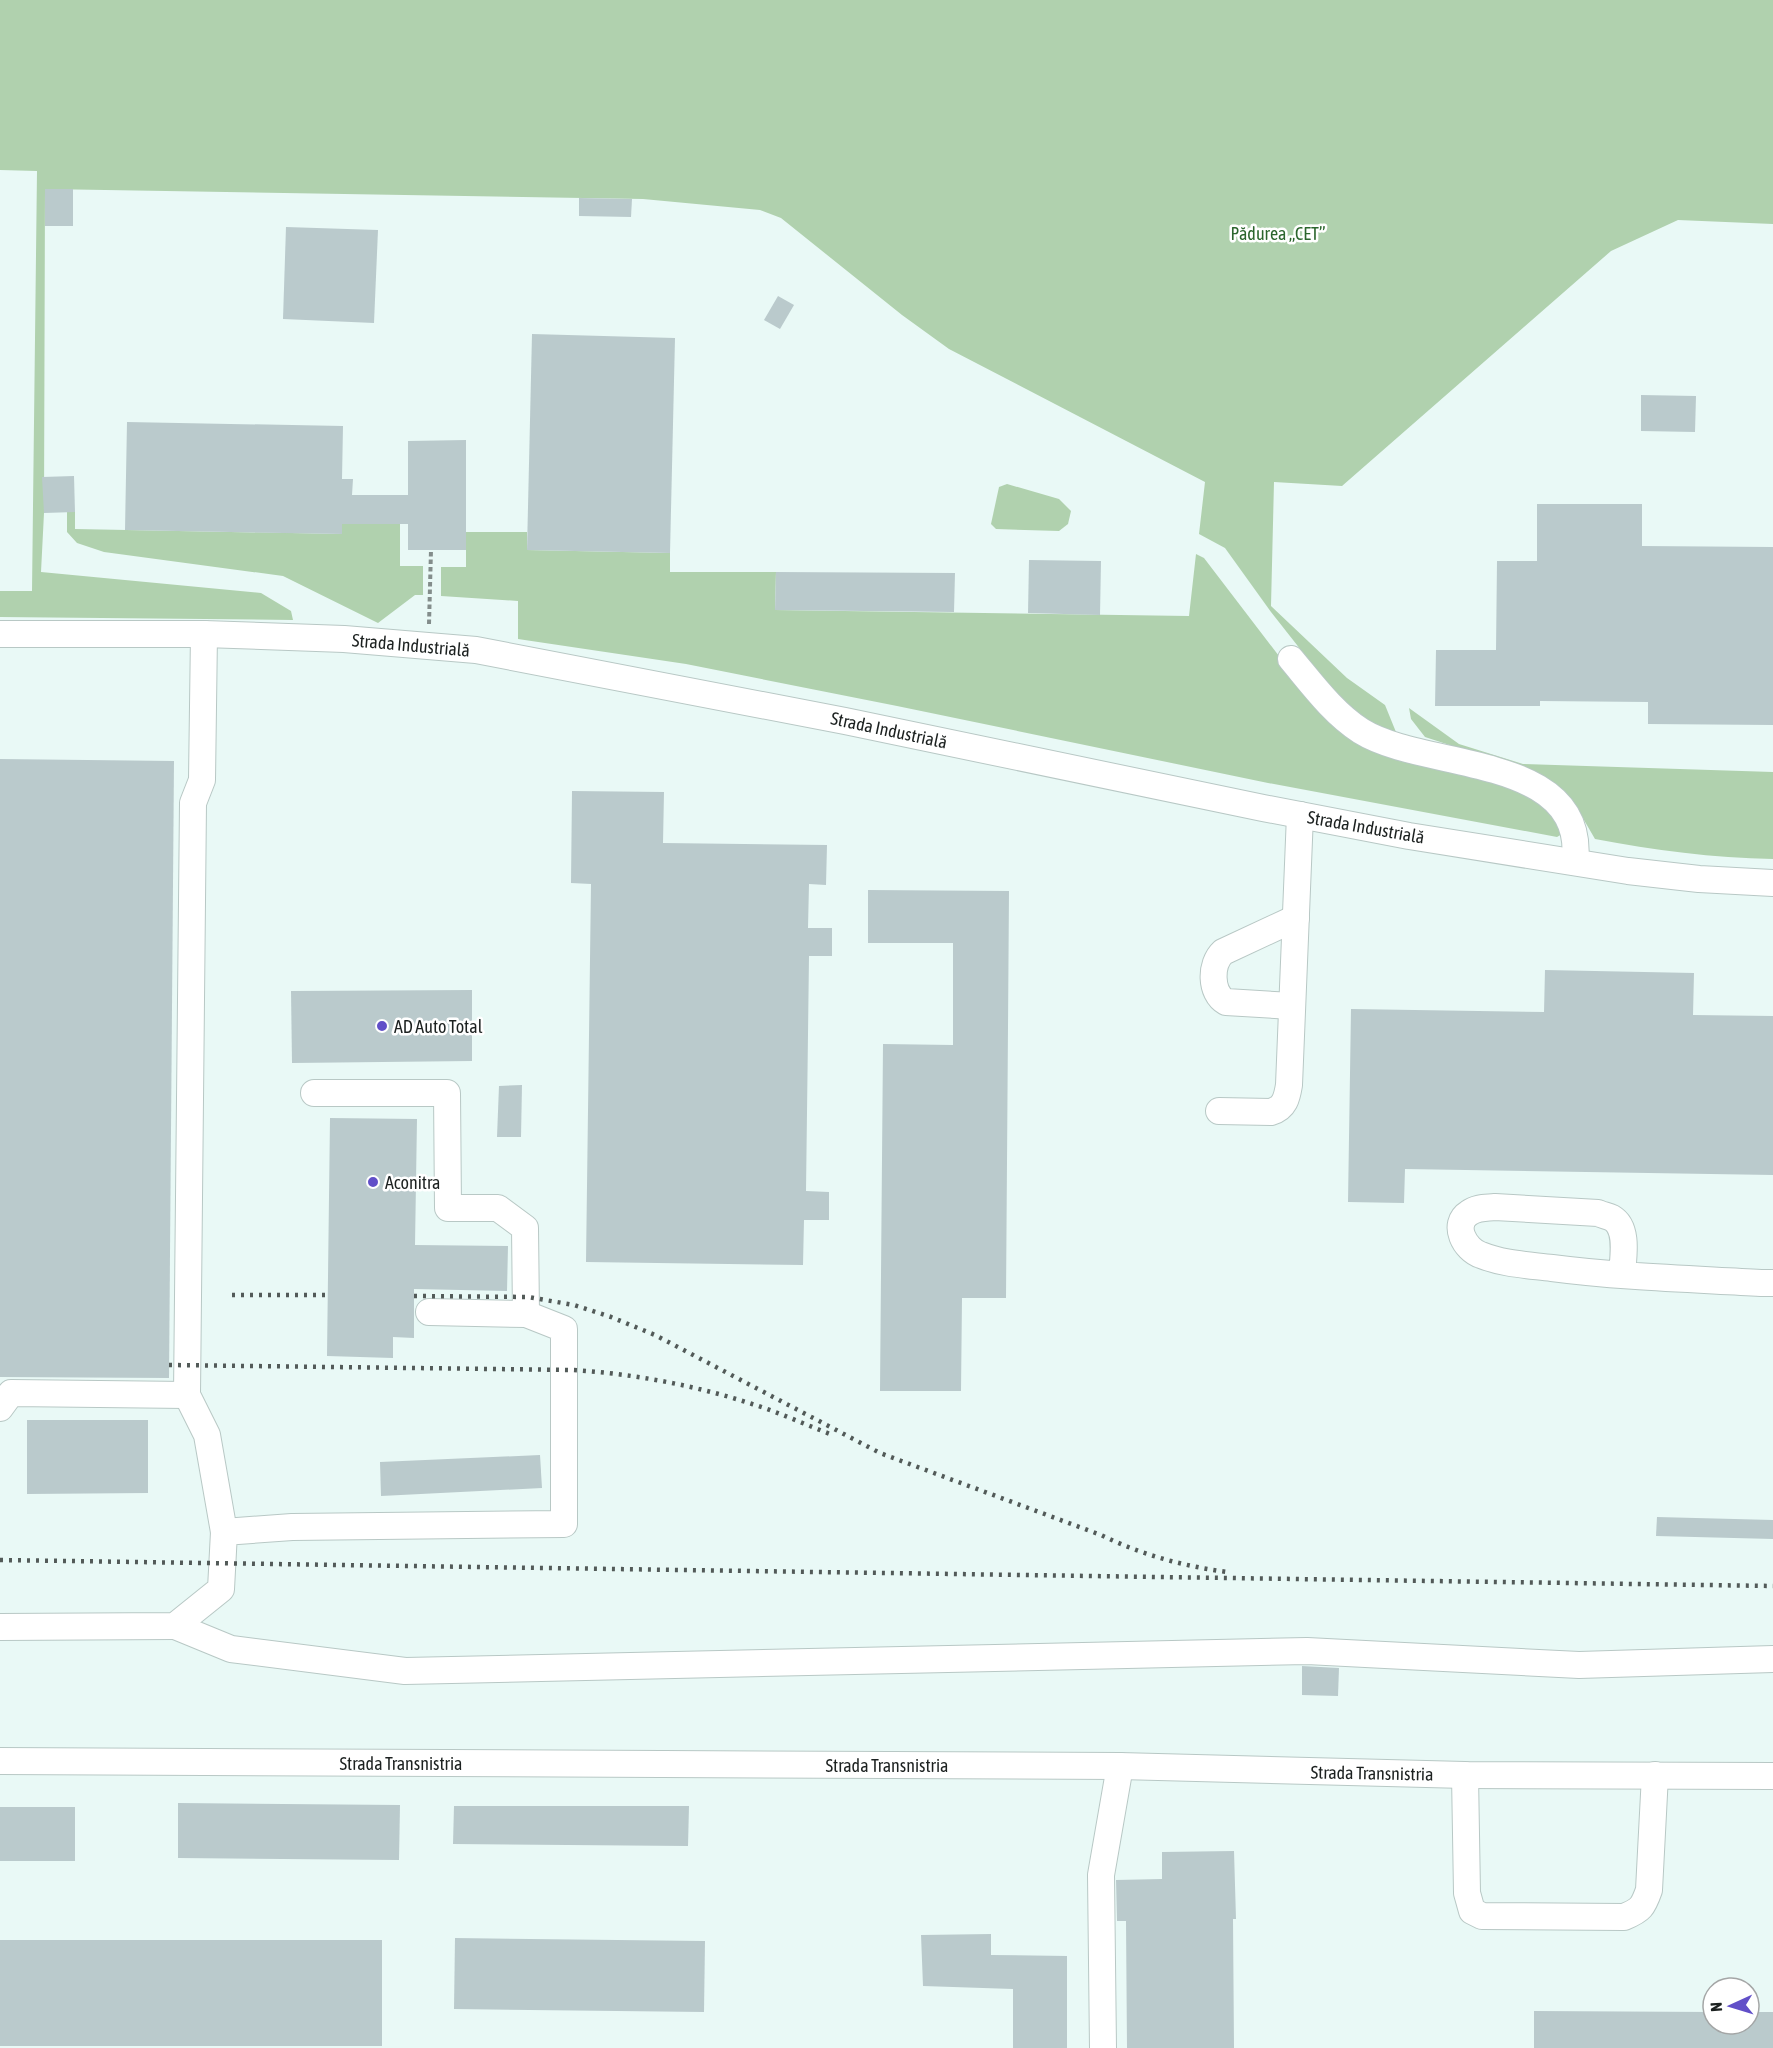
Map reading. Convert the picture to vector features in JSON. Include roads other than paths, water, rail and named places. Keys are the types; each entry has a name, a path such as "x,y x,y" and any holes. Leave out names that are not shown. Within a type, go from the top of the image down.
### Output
{"street":[{"name":"Strada Industrială","path":"0,634 204,634 344,639 476,650 810,714 1409,836 1699,879 1773,883"},
{"path":"175,1626 221,1589 224,1532 207,1435 187,1395 193,803 202,780 204,634"},
{"path":"1291,658 1320,694 1361,731 1399,747 1431,753 1507,775 1541,789 1556,800 1566,812 1576,838 1575,862"},
{"path":"1219,1111 1271,1112 1278,1110 1287,1099 1300,815"},
{"path":"1292,1006 1226,1002 1215,990 1214,968 1223,952 1296,918"},
{"path":"314,1093 447,1093 448,1208 498,1208 525,1228 526,1314"},
{"path":"1622,1274 1621,1229 1614,1219 1598,1213 1495,1207 1479,1208 1468,1213 1462,1220 1461,1233 1467,1247 1479,1255 1508,1263 1579,1272 1773,1283"},
{"path":"224,1532 292,1527 564,1524 564,1329 526,1314 429,1312"},
{"path":"0,1408 11,1393 187,1395"},
{"path":"0,1627 175,1626 231,1649 405,1671 1307,1651 1579,1665 1773,1659"},
{"name":"Strada Transnistria","path":"0,1761 1120,1766 1465,1775 1773,1776"},
{"path":"1103,2048 1101,1875 1120,1766"},
{"path":"1465,1775 1467,1893 1472,1911 1482,1916 1612,1917 1624,1917 1639,1911 1649,1890 1655,1775"}],"railway":[{"path":"232,1295 328,1295"},
{"path":"414,1296 528,1297 574,1305 611,1317 655,1335 880,1453 1147,1554 1195,1567 1227,1572"},
{"path":"169,1365 596,1372 664,1381 708,1391 762,1407 830,1434"},
{"path":"0,1560 1773,1586"}],"place":[{"name":"AD Auto Total","path":"382,1026"},
{"name":"Aconitra","path":"373,1182"}],"park label":[{"name":"Pădurea „CET”","path":"1278,233"}]}
